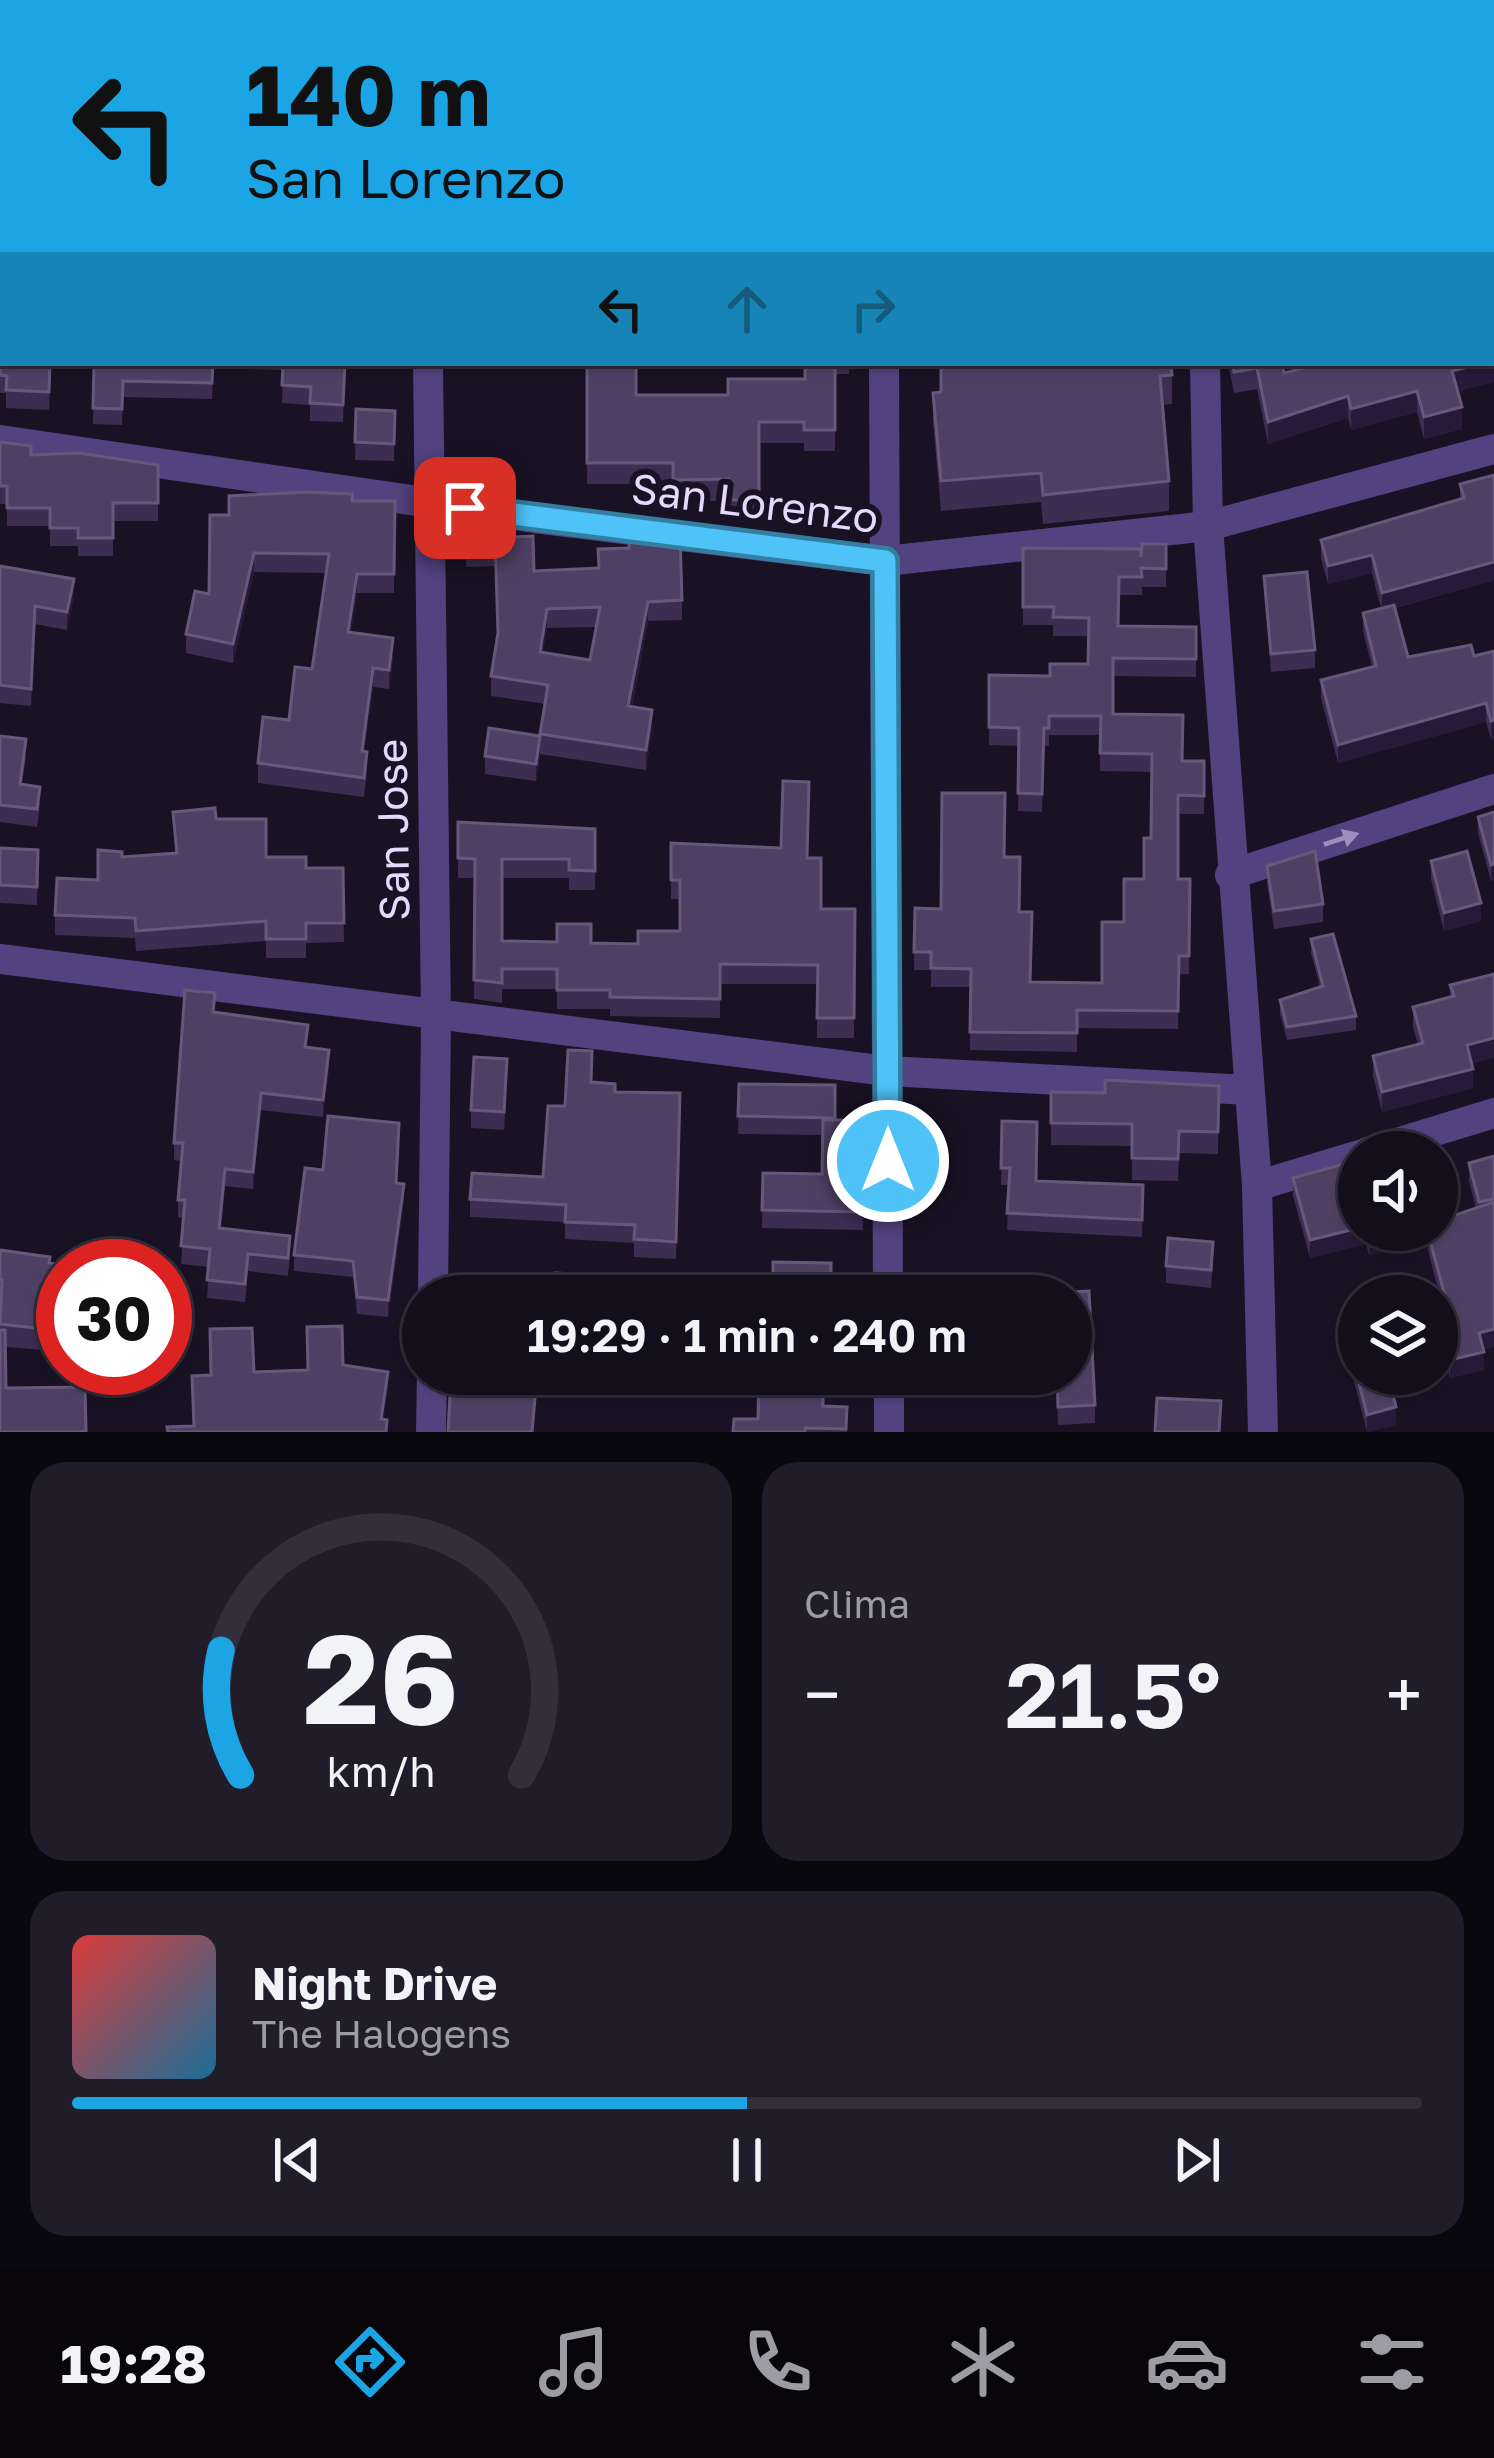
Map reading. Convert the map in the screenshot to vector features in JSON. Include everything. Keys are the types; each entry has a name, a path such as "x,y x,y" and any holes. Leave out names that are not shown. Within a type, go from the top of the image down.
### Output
{"street":[{"name":"San Jose","path":"428,366 436,1017 433,1275"},
{"path":"884,366 888,1275"},
{"path":"1205,366 1208,526 1230,875 1257,1186 1263,1432"},
{"name":"San Lorenzo","path":"0,440 430,503 885,561 1208,526 1494,449"},
{"path":"1230,875 1494,789"},
{"path":"0,959 887,1071 1249,1090"},
{"path":"1435,1131 1494,1113"},
{"path":"1257,1186 1338,1161"},
{"path":"431,1395 431,1432"},
{"path":"889,1395 889,1432"}],"building":[{"path":"0,366 50,366 49,392 6,390 7,376 0,375"},
{"path":"94,366 213,366 212,383 123,381 122,409 93,408"},
{"path":"283,366 345,366 343,405 310,403 311,387 282,385"},
{"path":"587,366 636,366 636,395 728,395 728,379 805,379 805,366 835,366 835,430 804,430 804,422 759,422 759,500 728,500 728,479 673,480 673,463 587,463"},
{"path":"941,366 1171,366 1172,375 1160,376 1169,481 1043,495 1041,473 941,481 933,393 941,392"},
{"path":"1233,366 1283,366 1284,373 1313,366 1472,366 1452,371 1462,407 1424,417 1417,391 1351,409 1348,396 1268,422 1257,368 1234,372"},
{"path":"356,409 395,411 394,444 355,442"},
{"path":"0,442 31,446 31,455 79,453 158,465 158,503 113,503 113,538 78,538 78,528 50,528 50,508 7,508 7,486 0,486"},
{"path":"1494,475 1494,562 1382,593 1372,555 1328,566 1321,540 1464,498 1460,484"},
{"path":"352,494 352,501 395,501 394,574 357,574 348,632 393,638 389,670 373,668 362,751 367,752 364,778 258,763 263,717 289,720 295,667 312,669 329,554 254,553 233,644 186,634 195,591 209,594 210,515 229,515 229,496"},
{"path":"465,514 494,514 495,548 466,549"},
{"path":"533,536 534,571 599,568 598,549 629,548 629,536 680,536 682,600 648,602 628,706 652,710 646,750 540,734 548,685 491,676 498,633 495,538","holes":["600,607 590,660 540,652 547,609"]},
{"path":"1142,544 1166,544 1166,569 1141,568 1142,577 1119,577 1118,626 1196,627 1196,659 1113,658 1113,714 1183,715 1182,761 1204,761 1204,796 1178,795 1178,879 1190,879 1189,956 1179,956 1178,1011 1077,1010 1077,1033 970,1032 971,969 931,968 931,952 914,952 915,908 941,909 942,793 1005,793 1004,857 1020,857 1019,912 1032,912 1030,982 1102,983 1102,922 1124,922 1124,879 1144,879 1144,838 1151,838 1152,754 1100,753 1101,716 1049,716 1049,728 1044,728 1042,794 1018,793 1019,728 989,727 989,675 1050,676 1050,664 1088,664 1089,618 1053,617 1054,607 1023,607 1023,548 1141,549 1141,557"},
{"path":"0,566 74,579 67,612 35,606 31,689 0,685"},
{"path":"1307,572 1315,650 1271,654 1264,576"},
{"path":"1394,605 1408,657 1471,645 1474,656 1494,651 1494,720 1486,703 1338,745 1321,680 1376,666 1363,613"},
{"path":"489,728 540,736 536,764 485,756"},
{"path":"0,736 26,739 20,784 40,787 37,809 0,805"},
{"path":"783,781 809,782 807,858 821,858 821,909 855,909 854,1018 817,1018 818,965 720,964 720,999 610,997 610,990 557,990 557,969 502,969 502,983 474,980 475,859 458,858 458,822 595,829 595,871 569,870 569,859 502,859 502,941 557,942 557,924 591,924 591,943 638,944 638,931 680,931 680,880 671,880 671,843 781,848"},
{"path":"215,808 216,819 266,819 266,857 306,857 306,868 343,868 344,923 306,923 306,939 266,939 266,921 136,931 135,918 55,915 57,878 98,880 98,850 122,852 122,857 177,853 173,812"},
{"path":"1494,812 1494,864 1491,865 1478,817"},
{"path":"0,848 38,850 37,887 0,885"},
{"path":"1315,851 1323,904 1274,911 1267,866"},
{"path":"1467,851 1481,903 1444,913 1431,861"},
{"path":"1333,934 1356,1016 1287,1027 1280,1000 1323,986 1311,939"},
{"path":"1494,974 1494,1038 1467,1045 1473,1069 1382,1092 1373,1056 1423,1043 1413,1007 1454,996 1450,985"},
{"path":"185,990 215,993 213,1012 308,1025 305,1047 329,1050 323,1100 261,1093 253,1172 225,1169 219,1228 290,1236 288,1258 248,1254 245,1284 207,1280 210,1249 192,1247 192,1239 182,1239 185,1200 178,1200 183,1143 174,1143"},
{"path":"568,1050 592,1051 591,1082 615,1084 615,1092 680,1093 676,1242 634,1239 635,1225 565,1222 566,1205 470,1199 472,1173 543,1177 548,1106 565,1106"},
{"path":"474,1057 507,1059 504,1112 471,1110"},
{"path":"1105,1080 1219,1086 1218,1132 1179,1131 1178,1159 1132,1158 1132,1124 1051,1123 1051,1092 1105,1093"},
{"path":"739,1084 835,1085 835,1118 738,1116"},
{"path":"328,1116 399,1123 396,1183 404,1184 388,1300 357,1297 353,1261 294,1255 305,1168 323,1170"},
{"path":"823,1120 861,1120 863,1212 762,1210 763,1173 822,1174"},
{"path":"1002,1121 1037,1122 1036,1181 1143,1185 1142,1220 1007,1213 1010,1168 1001,1168"},
{"path":"1494,1156 1494,1199 1479,1202 1469,1163"},
{"path":"1338,1166 1338,1233 1310,1240 1293,1178"},
{"path":"1494,1202 1494,1329 1479,1333 1484,1352 1458,1358 1458,1275 1439,1275 1433,1251 1458,1251 1458,1214"},
{"path":"1168,1238 1213,1242 1211,1270 1166,1266"},
{"path":"0,1250 36,1255 36,1328 0,1324"},
{"path":"773,1262 831,1263 831,1275 773,1275"},
{"path":"342,1326 343,1365 388,1372 381,1419 387,1420 386,1432 168,1432 167,1427 194,1426 192,1376 211,1375 210,1329 252,1328 254,1372 308,1370 307,1327"},
{"path":"0,1330 5,1330 6,1388 36,1388 36,1395 85,1395 86,1432 0,1432"},
{"path":"1092,1348 1095,1405 1058,1407 1058,1395 1092,1395"},
{"path":"450,1395 535,1395 532,1432 448,1432"},
{"path":"759,1395 823,1395 823,1406 847,1407 846,1429 733,1432 734,1419 758,1419"},
{"path":"1362,1395 1393,1395 1396,1407 1367,1415"},
{"path":"1157,1398 1221,1401 1219,1432 1155,1432"}],"route":[{"path":"465,508 885,561 888,1161"}]}
